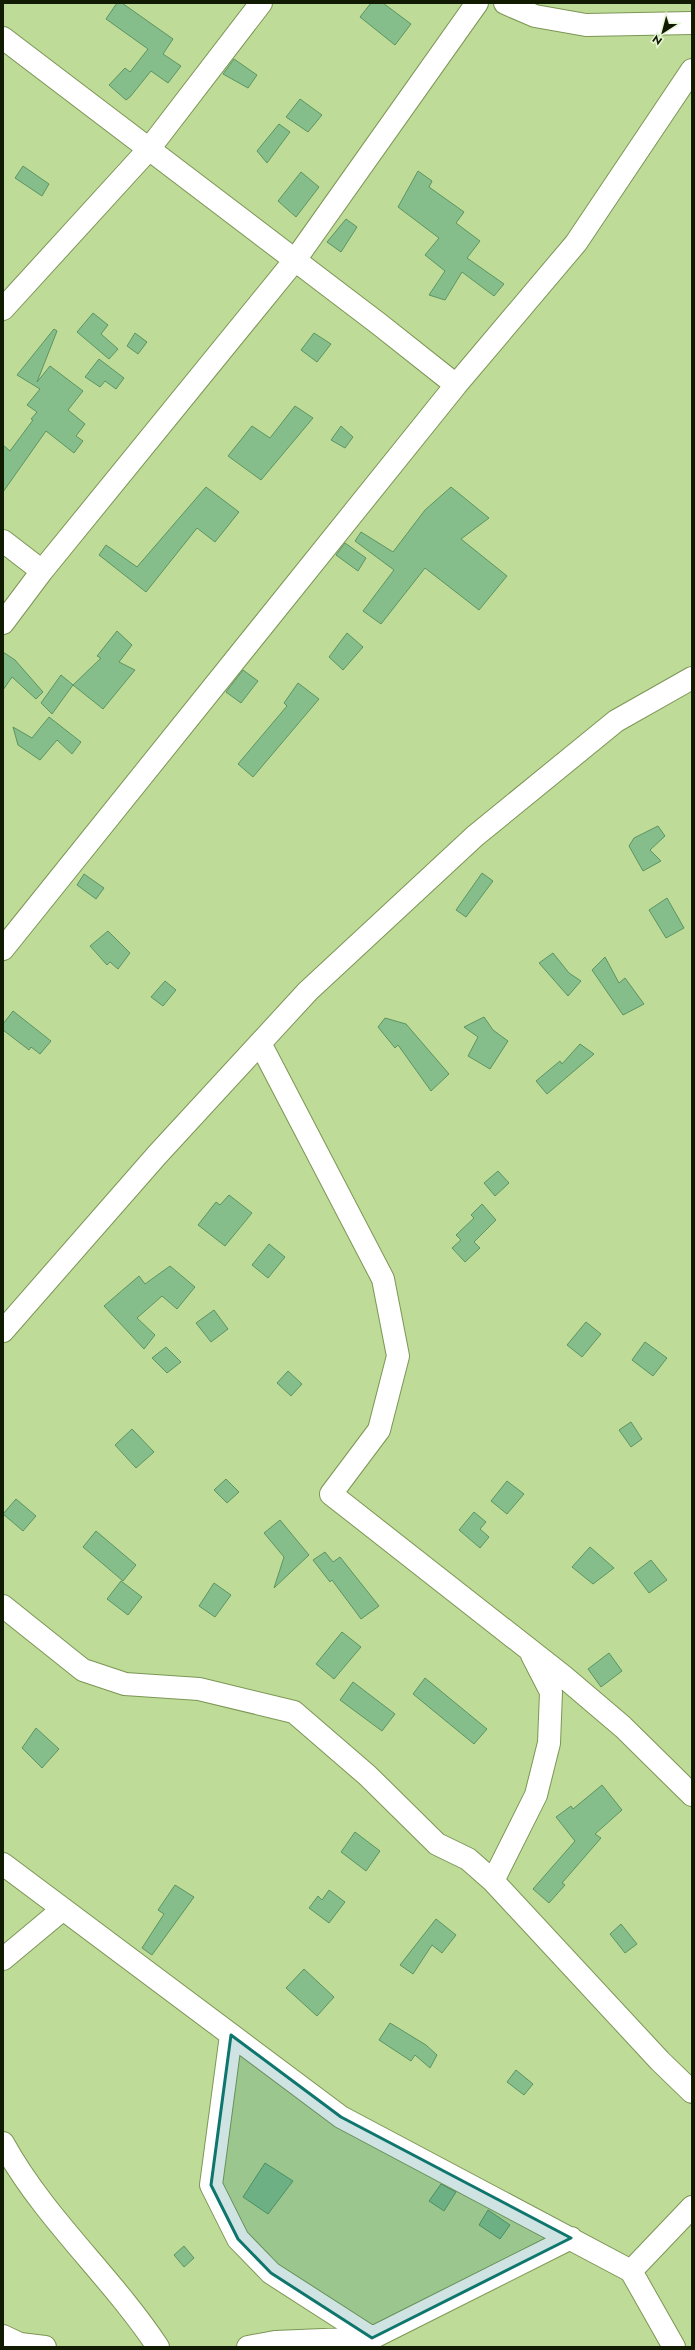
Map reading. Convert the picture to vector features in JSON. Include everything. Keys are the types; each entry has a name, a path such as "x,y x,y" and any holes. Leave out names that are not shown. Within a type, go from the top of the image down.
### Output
{"street":[{"path":"3,309 149,149 261,3"},
{"path":"3,623 42,571 295,260 477,3"},
{"path":"505,3 535,16 586,25 692,23"},
{"path":"3,38 295,260 456,385"},
{"path":"3,949 456,385 576,243 692,70"},
{"path":"3,541 42,571"},
{"path":"3,1331 152,1161 308,991 475,836 616,721 692,678"},
{"path":"260,1043 384,1279 398,1356 378,1430 331,1494 530,1651 551,1692 548,1743 536,1795 493,1881"},
{"path":"466,1601 551,1666 612,1717 692,1795"},
{"path":"3,1606 84,1670 125,1684 199,1689 294,1712 367,1775 437,1844 468,1859 493,1881 660,2061 692,2092"},
{"path":"3,1864 341,2117 631,2271 674,2347"},
{"path":"3,1959 63,1909"},
{"path":"231,2034 211,2185 238,2239 271,2273 372,2338"},
{"path":"3,2143 20,2174 74,2243 142,2322 158,2347"},
{"path":"631,2271 692,2207"},
{"path":"248,2347 275,2342 372,2338 571,2238"},
{"path":"3,2336 20,2344 45,2347"}],"highlighted area":[{"path":"231,2035 341,2117 571,2238 372,2338 271,2273 238,2239 211,2185"}],"building":[{"path":"117,3 122,3 173,39 163,54 181,66 168,83 151,71 126,100 109,85 125,68 130,72 148,49 106,19"},
{"path":"371,3 383,3 411,24 395,45 360,17"},
{"path":"234,59 257,75 248,88 223,74"},
{"path":"300,99 322,115 308,132 286,117"},
{"path":"279,124 290,132 267,163 257,151"},
{"path":"23,166 49,184 42,196 15,178"},
{"path":"418,171 432,181 429,187 464,212 456,223 480,241 467,258 504,284 494,296 462,272 445,300 429,295 445,271 425,255 439,238 398,207"},
{"path":"301,172 319,187 296,217 278,201"},
{"path":"346,219 357,227 341,252 327,242"},
{"path":"93,313 108,325 101,334 118,349 109,359 77,332"},
{"path":"54,329 57,331 37,382 50,366 83,391 68,410 85,424 76,436 83,441 74,453 46,431 3,492 3,445 10,451 33,420 31,419 37,412 27,405 40,389 17,375"},
{"path":"135,333 147,342 138,354 127,346"},
{"path":"314,333 331,344 317,362 301,350"},
{"path":"99,359 124,378 116,389 105,381 100,387 85,377"},
{"path":"295,406 313,418 261,480 228,456 252,426 270,438"},
{"path":"341,426 353,437 345,448 331,440"},
{"path":"206,487 239,512 215,542 197,528 146,592 99,555 106,545 137,567"},
{"path":"451,487 489,518 461,539 507,576 479,610 425,568 381,624 363,611 394,570 355,541 361,532 393,552 425,510"},
{"path":"345,543 366,558 358,571 336,555"},
{"path":"117,631 132,645 119,662 135,670 103,709 73,685 101,658 97,656"},
{"path":"347,633 363,647 343,670 329,657"},
{"path":"3,652 15,660 43,692 36,699 12,677 3,690"},
{"path":"243,670 258,681 241,703 226,692"},
{"path":"61,675 73,685 52,714 41,703"},
{"path":"298,683 319,699 253,777 238,764 287,706 284,703"},
{"path":"49,717 81,742 72,754 57,740 40,760 18,745 13,727 32,738"},
{"path":"658,826 665,836 650,850 661,861 643,871 629,846 634,838"},
{"path":"482,873 493,881 466,917 456,910"},
{"path":"84,874 104,888 96,899 77,885"},
{"path":"667,898 684,928 666,938 649,910"},
{"path":"108,931 130,953 118,969 110,962 107,965 90,946"},
{"path":"553,953 569,973 581,981 568,996 539,963"},
{"path":"605,957 619,983 625,978 644,1004 623,1015 592,970"},
{"path":"165,981 176,990 163,1006 151,997"},
{"path":"13,1011 51,1041 40,1054 31,1047 29,1050 3,1030 3,1024"},
{"path":"484,1017 493,1030 508,1041 490,1069 468,1056 478,1037 464,1027"},
{"path":"385,1018 406,1024 449,1074 431,1091 398,1045 395,1048 378,1027"},
{"path":"580,1044 594,1054 547,1094 536,1081 560,1061 562,1064"},
{"path":"498,1171 509,1183 495,1196 484,1183"},
{"path":"229,1195 252,1213 225,1246 198,1225 216,1202 220,1205"},
{"path":"482,1204 496,1220 474,1242 480,1248 465,1262 452,1248 461,1240 456,1235 474,1218 471,1215"},
{"path":"269,1244 285,1257 268,1278 252,1265"},
{"path":"170,1266 195,1287 177,1309 162,1296 137,1318 155,1335 144,1349 104,1306 139,1276 145,1284"},
{"path":"214,1310 228,1329 211,1342 196,1323"},
{"path":"586,1322 601,1334 582,1357 567,1345"},
{"path":"645,1342 667,1358 653,1376 632,1360"},
{"path":"166,1347 181,1362 167,1373 152,1358"},
{"path":"288,1371 302,1384 291,1396 277,1383"},
{"path":"631,1422 642,1439 631,1447 619,1430"},
{"path":"132,1429 154,1452 136,1468 115,1445"},
{"path":"226,1479 239,1492 227,1503 214,1490"},
{"path":"507,1481 524,1494 507,1514 491,1501"},
{"path":"16,1499 36,1516 23,1531 3,1514"},
{"path":"474,1512 486,1522 480,1529 489,1537 480,1548 459,1530"},
{"path":"280,1520 309,1555 274,1588 284,1557 264,1533"},
{"path":"96,1531 136,1565 123,1581 83,1547"},
{"path":"590,1547 614,1568 593,1584 572,1567"},
{"path":"325,1552 333,1562 340,1557 379,1606 361,1619 332,1580 330,1582 313,1560"},
{"path":"651,1560 667,1580 649,1593 634,1573"},
{"path":"121,1581 142,1597 128,1615 107,1599"},
{"path":"214,1583 231,1595 215,1617 199,1606"},
{"path":"342,1632 361,1647 334,1679 316,1664"},
{"path":"609,1653 622,1671 601,1687 588,1669"},
{"path":"425,1678 487,1729 474,1744 413,1694"},
{"path":"353,1682 395,1714 382,1731 340,1700"},
{"path":"36,1728 59,1749 42,1768 22,1748"},
{"path":"602,1785 622,1810 595,1834 601,1838 562,1883 565,1885 549,1903 533,1889 575,1841 556,1817 571,1806 573,1809"},
{"path":"355,1832 380,1851 366,1871 341,1852"},
{"path":"175,1885 194,1897 152,1955 142,1948 164,1914 158,1910"},
{"path":"329,1890 345,1902 329,1923 309,1908 318,1896 322,1900"},
{"path":"436,1919 456,1935 442,1953 432,1945 413,1974 400,1965"},
{"path":"621,1924 637,1944 625,1953 610,1934"},
{"path":"304,1969 334,1997 317,2016 286,1988"},
{"path":"390,2023 426,2045 437,2055 430,2068 415,2055 411,2061 379,2040"},
{"path":"516,2070 533,2084 524,2095 507,2082"},
{"path":"265,2163 293,2181 268,2214 243,2197"},
{"path":"441,2184 456,2192 444,2211 429,2201"},
{"path":"488,2210 510,2225 500,2239 479,2225"},
{"path":"184,2246 194,2258 184,2267 174,2255"}]}
